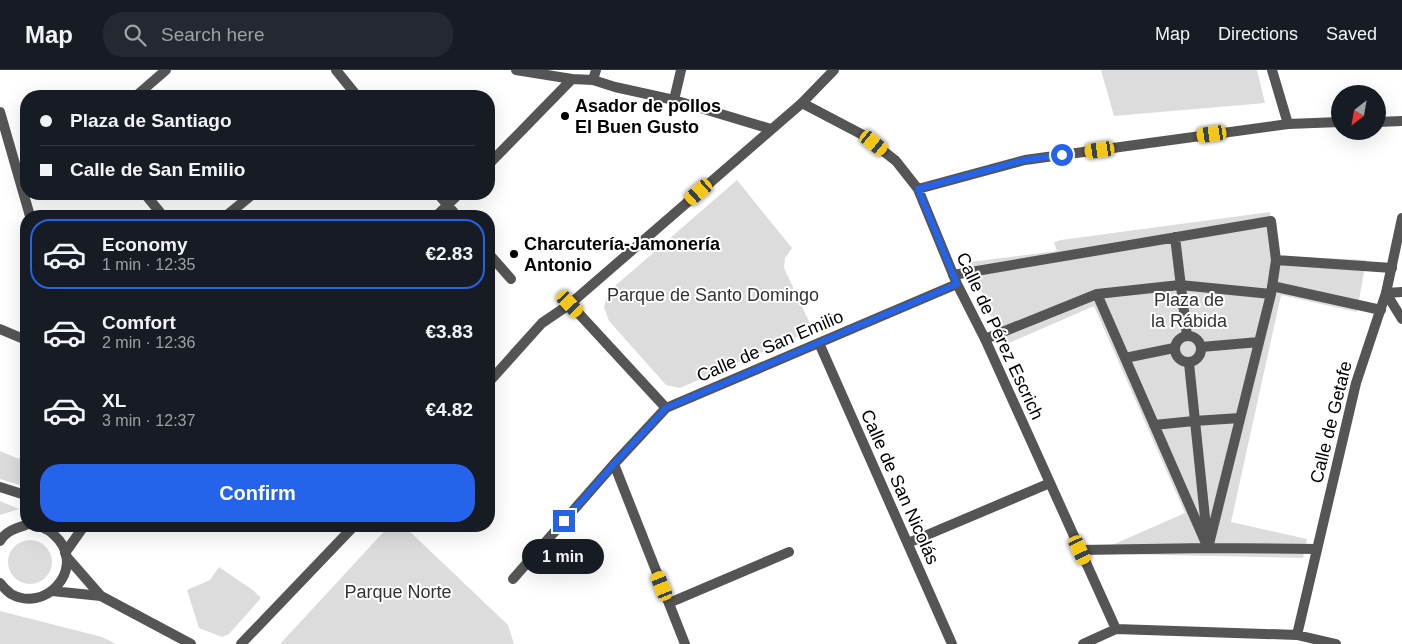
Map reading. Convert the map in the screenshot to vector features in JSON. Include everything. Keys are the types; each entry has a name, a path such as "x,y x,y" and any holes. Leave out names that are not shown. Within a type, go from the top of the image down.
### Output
{"street":[{"path":"143,90 166,70"},
{"path":"336,70 352,90"},
{"path":"516,70 572,79 595,75 615,87 674,100 771,129"},
{"path":"674,100 681,70"},
{"path":"495,375 542,323 570,304 802,103 834,70"},
{"path":"1272,70 1288,124"},
{"path":"495,158 572,79"},
{"name":"Calle de Pérez Escrich","path":"802,103 863,134 896,161 918,189 955,279 985,339 1116,629"},
{"path":"0,112 20,177"},
{"path":"1386,122 1402,121"},
{"path":"918,189 1024,160 1288,124 1331,122"},
{"path":"150,200 158,210"},
{"path":"233,210 246,200"},
{"path":"443,200 452,210"},
{"path":"443,210 454,200"},
{"name":"Calle de Getafe","path":"1297,635 1356,383 1386,293 1402,218"},
{"name":"Calle de San Emilio","path":"514,579 614,464 666,408 819,343 955,279 1175,237 1271,221 1276,260"},
{"path":"1175,237 1187,336"},
{"path":"1208,548 1259,342 1276,260 1392,268"},
{"path":"495,261 511,280"},
{"path":"985,339 1097,294 1180,286 1271,290 1381,310"},
{"path":"1402,292 1386,293 1402,318"},
{"path":"1097,294 1208,548"},
{"path":"570,304 666,408"},
{"path":"0,330 20,338"},
{"path":"1187,336 1193,337 1201,347 1200,356 1189,363 1178,359 1174,348 1176,342 1187,336"},
{"path":"1201,347 1259,342"},
{"name":"Calle de San Nicolás","path":"819,343 952,644"},
{"path":"1125,358 1174,348"},
{"path":"1189,363 1208,548"},
{"path":"1154,425 1240,418"},
{"path":"614,464 685,644"},
{"path":"908,543 1050,483"},
{"path":"0,487 20,493"},
{"path":"1,538 14,528 20,526"},
{"path":"51,532 62,544 66,554 101,596 191,644"},
{"path":"0,583 11,594 25,598 39,598 52,591 62,581 66,569 66,554 80,532"},
{"path":"241,644 348,532"},
{"path":"1080,550 1317,549"},
{"path":"669,603 789,552"},
{"path":"52,591 101,596"},
{"path":"1083,644 1116,629 1297,635 1336,644"}],"green space":[{"path":"1101,70 1257,70 1265,103 1114,116"},
{"name":"Parque de Santo Domingo","path":"737,180 792,248 785,258 784,268 813,330 680,388 666,385 609,321 604,307 608,292"},
{"name":"Plaza de la Rábida","path":"1270,212 1277,256 1366,260 1357,312 1281,295 1231,522 1307,539 1303,558 1115,554 1112,545 1185,513 1094,306 1002,346 970,262 1057,251 1054,242 1061,240"},
{"path":"0,451 19,459 20,457 20,485 0,479"},
{"path":"0,501 19,509 0,515"},
{"name":"Parque Norte","path":"383,532 410,532 508,625 514,644 280,644"},
{"path":"34,540 46,546 51,553 51,571 46,578 39,583 26,584 18,581 11,574 8,558 11,550 18,543"},
{"path":"219,567 261,598 229,634 222,637 199,628 187,590 210,580"},
{"path":"0,611 102,637 116,644 0,644"}],"place":[{"name":"Asador de pollos El Buen Gusto","path":"565,116"},
{"name":"Charcutería-Jamonería Antonio","path":"514,254"}],"route":[{"path":"564,521 666,408 957,284 918,189 1024,160 1062,155"}]}
